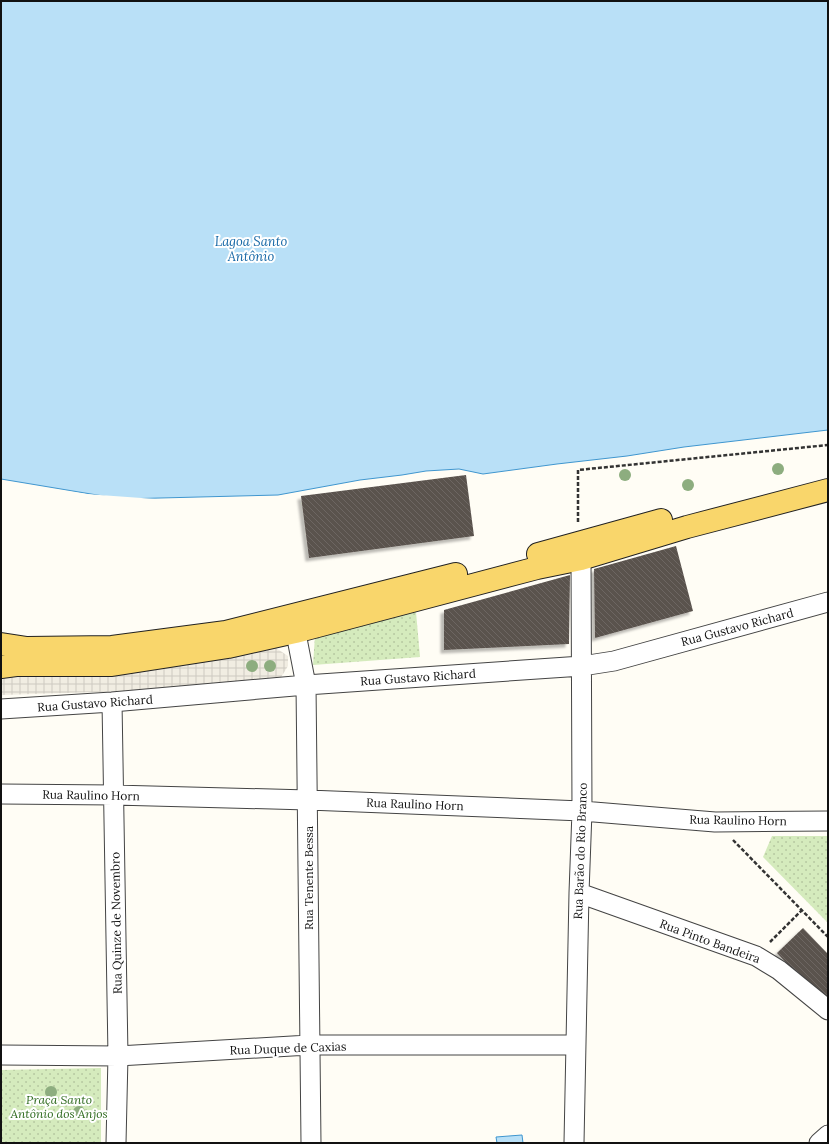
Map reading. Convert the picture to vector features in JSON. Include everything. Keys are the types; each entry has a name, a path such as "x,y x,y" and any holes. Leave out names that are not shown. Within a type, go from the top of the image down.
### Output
{"main road":[{"path":"1,644 27,648 112,647 294,623 414,593 537,568 580,551 721,511 828,475"},
{"path":"721,511 828,490"},
{"path":"1,666 16,664 112,665 228,648 294,623"}],"street":[{"name":"Rua Barão do Rio Branco","path":"574,1143 575,1045 582,811 580,551"},
{"name":"Rua Gustavo Richard","path":"1,709 112,702 306,685 582,666 614,661 828,602"},
{"name":"Rua Tenente Bessa","path":"294,623 306,685 311,1143"},
{"name":"Rua Quinze de Novembro","path":"112,702 118,1056 116,1143"},
{"name":"Rua Raulino Horn","path":"1,794 114,795 308,800 582,811 714,822 828,821"},
{"name":"Rua Pinto Bandeira","path":"579,893 756,956 779,970 828,1010"},
{"name":"Rua Duque de Caxias","path":"1,1055 118,1056 309,1045 575,1045"},
{"path":"819,1143 828,1135"}],"path":[{"path":"580,551 578,470 828,445"},
{"path":"714,822 828,937"},
{"path":"756,956 802,910"}],"green space":[{"path":"416,612 420,657 313,665 315,636"},
{"path":"772,836 828,836 828,923 763,857"},
{"name":"Praça Santo Antônio dos Anjos","path":"101,1068 101,1143 1,1143 1,1070"}],"shaded area":[{"path":"273,646 288,656 288,666 280,679 130,691 2,695 1,675"}],"water":[{"name":"Lagoa Santo Antônio","path":"1,1 828,1 828,430 684,447 627,456 483,474 459,469 426,471 360,480 278,495 121,499 1,479"},
{"path":"522,1135 523,1143 497,1143 496,1137"}],"pier":[{"path":"1,481 86,494 169,500 121,501"}],"building":[{"path":"466,475 474,536 309,558 301,496"},
{"path":"676,546 693,611 595,638 594,569"},
{"path":"570,575 569,644 444,650 444,610"},
{"path":"803,928 828,954 828,1003 826,1005 777,953"}]}
